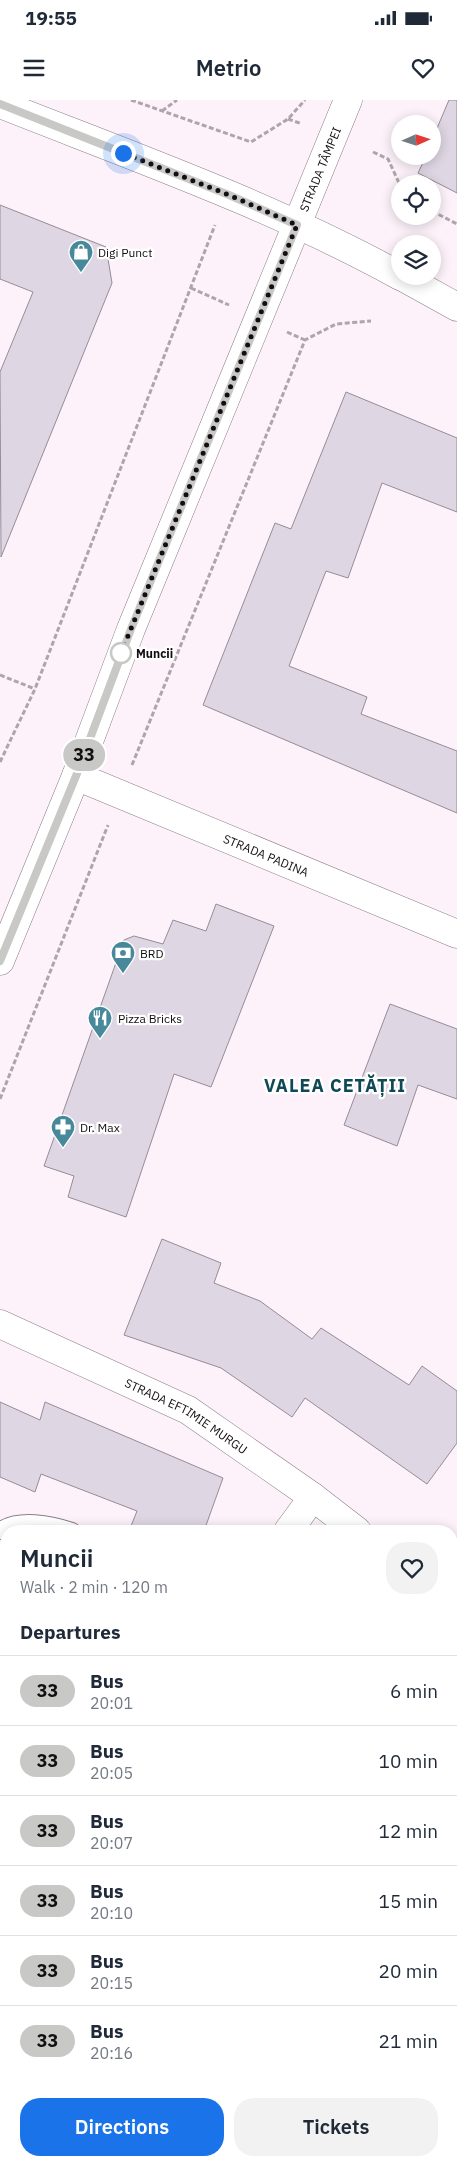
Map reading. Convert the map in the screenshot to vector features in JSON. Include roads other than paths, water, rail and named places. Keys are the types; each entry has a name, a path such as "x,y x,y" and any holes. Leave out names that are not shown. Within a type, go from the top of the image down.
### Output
{"street":[{"name":"STRADA TÂMPEI","path":"0,961 76,776 131,629 348,100"},
{"path":"0,104 229,195 297,225 391,272"},
{"path":"417,285 457,307"},
{"name":"STRADA PADINA","path":"76,776 457,934"},
{"name":"STRADA EFTIMIE MURGU","path":"0,1324 188,1410 313,1497 349,1525"},
{"path":"292,1525 313,1497"}],"lane":[{"path":"7,1525 32,1523 42,1525"}],"place":[{"name":"Digi Punct","path":"81,273"},
{"name":"Muncii","path":"121,653"},
{"name":"BRD","path":"123,974"},
{"name":"Pizza Bricks","path":"100,1039"},
{"name":"Dr. Max","path":"63,1148"}],"district":[{"name":"VALEA CETĂȚII","path":"335,1085"}]}
